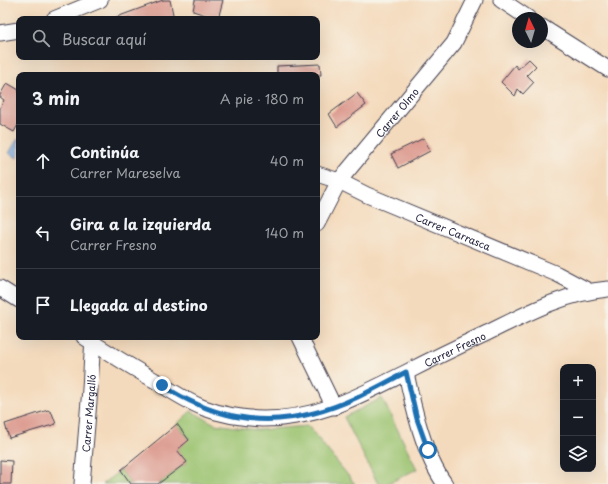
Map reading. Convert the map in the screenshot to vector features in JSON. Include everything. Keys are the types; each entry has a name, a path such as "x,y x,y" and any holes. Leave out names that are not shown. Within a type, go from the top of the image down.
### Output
{"street":[{"path":"61,16 100,0"},
{"name":"Carrer Olmo","path":"320,218 339,181 454,43 476,0"},
{"path":"501,0 519,12"},
{"path":"0,33 16,30"},
{"path":"548,31 608,69"},
{"name":"Carrer Carrasca","path":"320,175 339,181 367,195 556,274 589,290"},
{"path":"0,288 16,298"},
{"name":"Carrer Fresno","path":"92,340 189,402 228,415 254,418 287,418 315,413 334,407 372,390 532,311 565,297 589,290 608,289"},
{"name":"Carrer Margalló","path":"82,484 90,389 90,340"},
{"path":"301,340 334,407"},
{"path":"406,372 417,419 428,450 445,484"}],"green space":[{"path":"382,398 417,469 387,484 378,484 344,417"},
{"path":"191,411 215,424 257,430 308,426 355,484 158,484 187,462 177,450 189,439 177,424"},
{"path":"121,470 131,484 102,484"}],"water":[{"path":"16,141 16,157 9,153"}],"building":[{"path":"163,0 170,0 173,16 119,16"},
{"path":"195,0 223,0 219,16 209,16 193,11"},
{"path":"529,59 536,66 527,75 534,82 523,94 518,89 515,96 501,82 515,65 518,69"},
{"path":"320,64 321,75 320,72 277,72 277,66"},
{"path":"7,83 16,88 16,128 14,132 0,124 0,108 4,100 0,97"},
{"path":"357,93 366,105 337,127 329,114"},
{"path":"424,138 430,151 398,168 391,154"},
{"path":"48,410 52,413 56,424 9,438 5,424"},
{"path":"177,424 189,440 177,450 187,462 158,484 131,484 121,470"},
{"path":"0,460 12,461 11,484 0,484"}],"route":[{"path":"162,385 189,402 217,412 228,415 274,419 315,413 334,407 372,390 406,372 417,419 428,450"}]}
